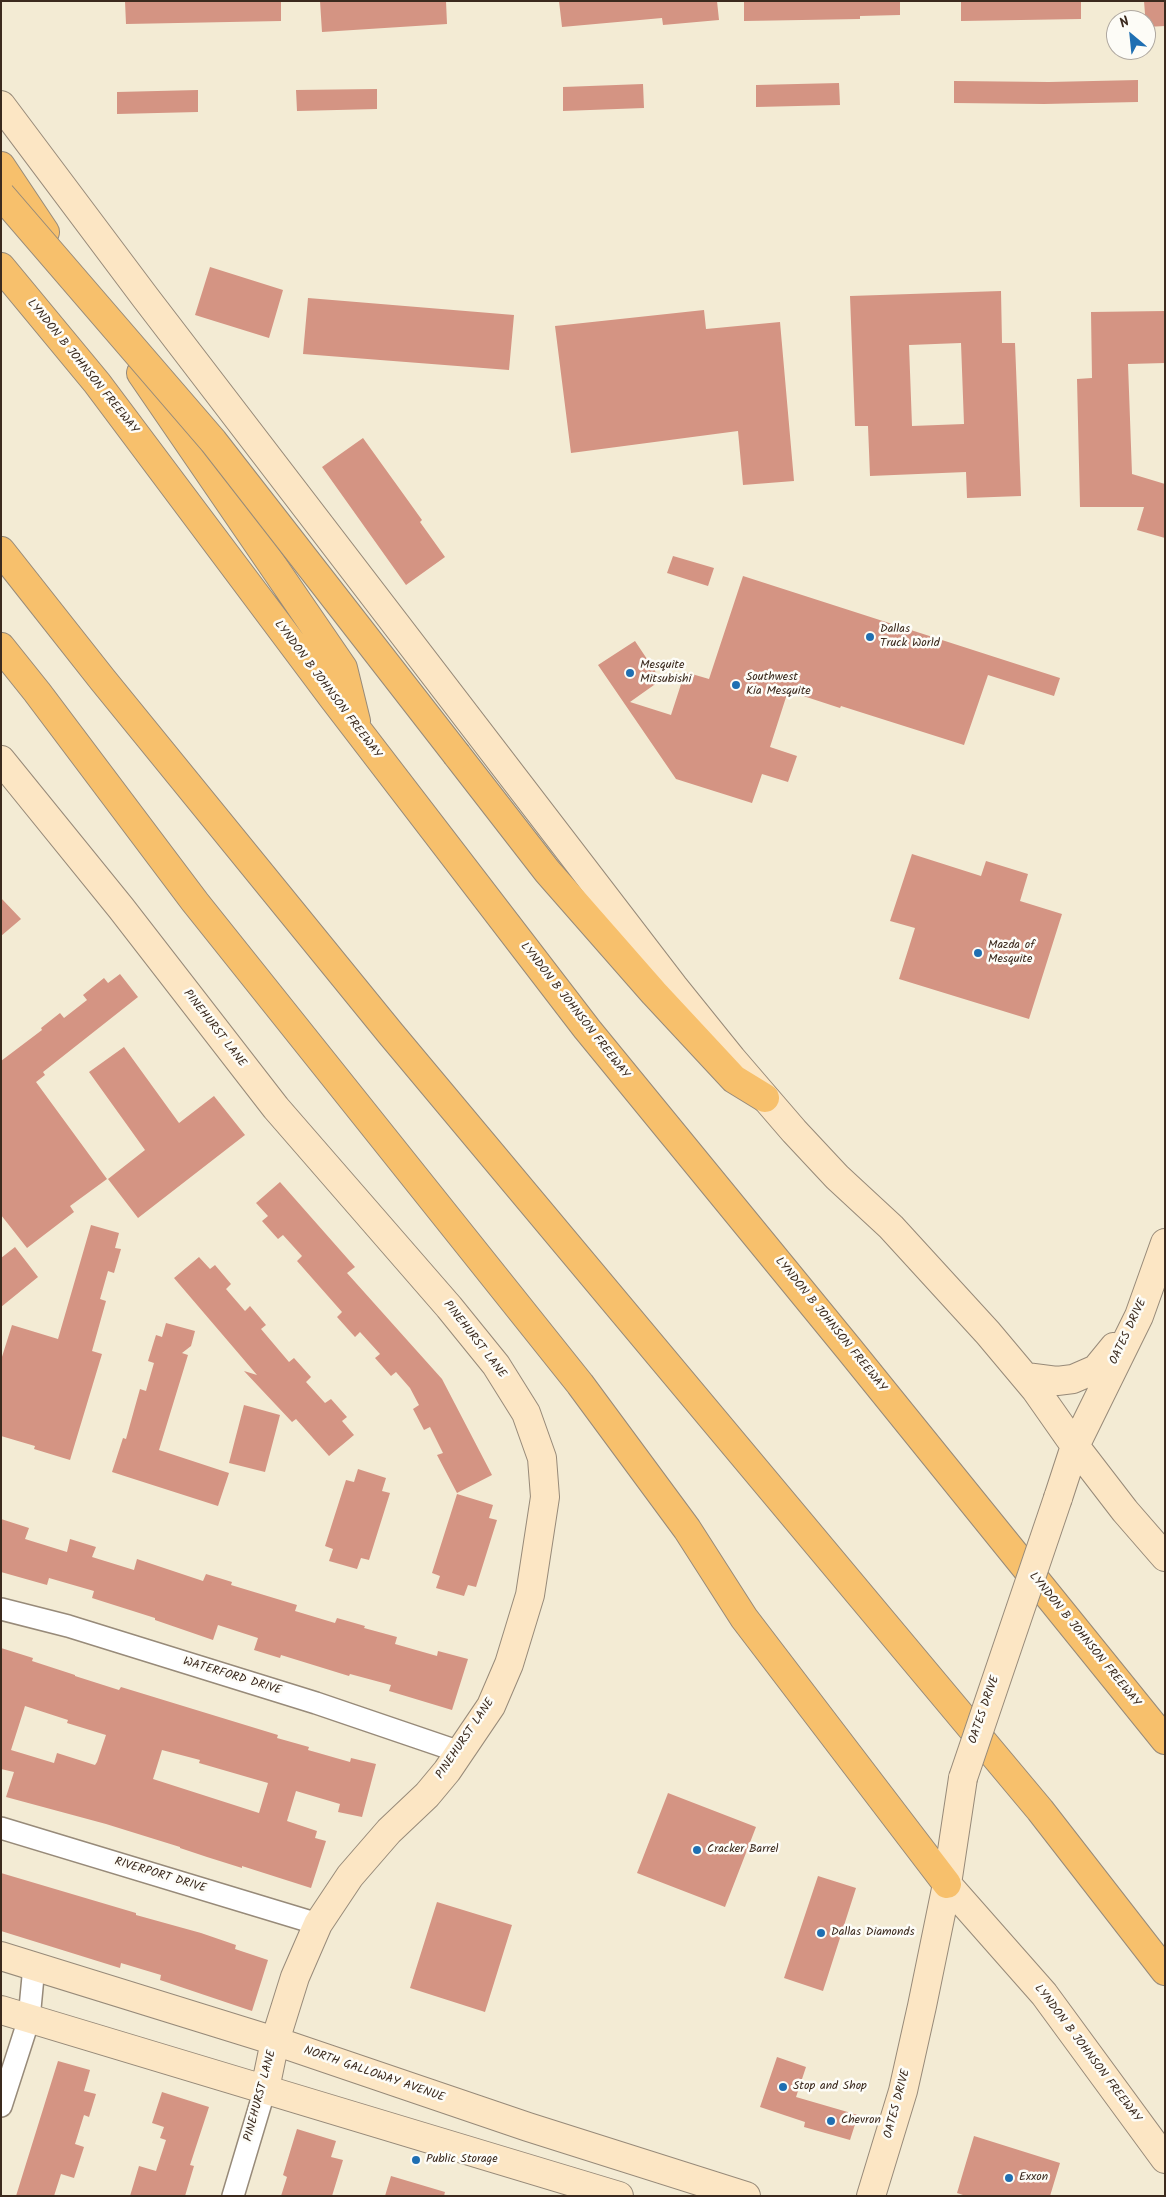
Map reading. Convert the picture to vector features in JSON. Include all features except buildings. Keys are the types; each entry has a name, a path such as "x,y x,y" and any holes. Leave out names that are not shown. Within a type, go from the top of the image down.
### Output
{"highway":[{"path":"1,166 67,270 170,414 343,668 358,732"},
{"path":"1,195 213,441 547,871 654,993 734,1079 766,1098"},
{"name":"LYNDON B JOHNSON FREEWAY","path":"1,267 97,383 358,732 587,1029 849,1348 1165,1740"},
{"path":"1,552 108,687 409,1056 1040,1810 1165,1972"},
{"path":"1,647 38,692 195,902 580,1384 687,1530 744,1618 947,1884"}],"main road":[{"path":"1,105 668,979 766,1098 837,1177 891,1227 941,1280 1026,1377 1074,1446 1125,1511 1165,1557"},
{"name":"PINEHURST LANE","path":"1,760 121,908 276,1108 401,1251 496,1365 526,1413 542,1458 545,1497 530,1596 509,1664 491,1706 460,1752 427,1795 389,1831 350,1876 318,1924 295,1977 275,2041 265,2089"},
{"name":"OATES DRIVE","path":"871,2196 903,2091 947,1884 963,1778 1074,1446 1139,1316 1165,1243"},
{"path":"1026,1377 1056,1381 1073,1379 1096,1369 1139,1316"},
{"name":"LYNDON B JOHNSON FREEWAY","path":"947,1884 1044,1994 1165,2159"},
{"name":"NORTH GALLOWAY AVENUE","path":"1,1956 275,2041 528,2127 746,2196"},
{"path":"1,2010 619,2196"},
{"path":"512,2163 528,2127"}],"street":[{"name":"WATERFORD DRIVE","path":"1,1609 68,1626 307,1700 460,1752"},
{"name":"RIVERPORT DRIVE","path":"1,1828 318,1924"},
{"path":"1,2106 29,2019 34,1966"},
{"name":"PINEHURST LANE","path":"233,2196 265,2089"}],"place":[{"name":"Dallas Truck World","path":"870,637"},
{"name":"Mesquite Mitsubishi","path":"630,673"},
{"name":"Southwest Kia Mesquite","path":"736,685"},
{"name":"Mazda of Mesquite","path":"978,953"},
{"name":"Cracker Barrel","path":"697,1850"},
{"name":"Dallas Diamonds","path":"821,1933"},
{"name":"Stop and Shop","path":"783,2087"},
{"name":"Chevron","path":"831,2121"},
{"name":"Public Storage","path":"416,2160"},
{"name":"Exxon","path":"1009,2178"}]}
